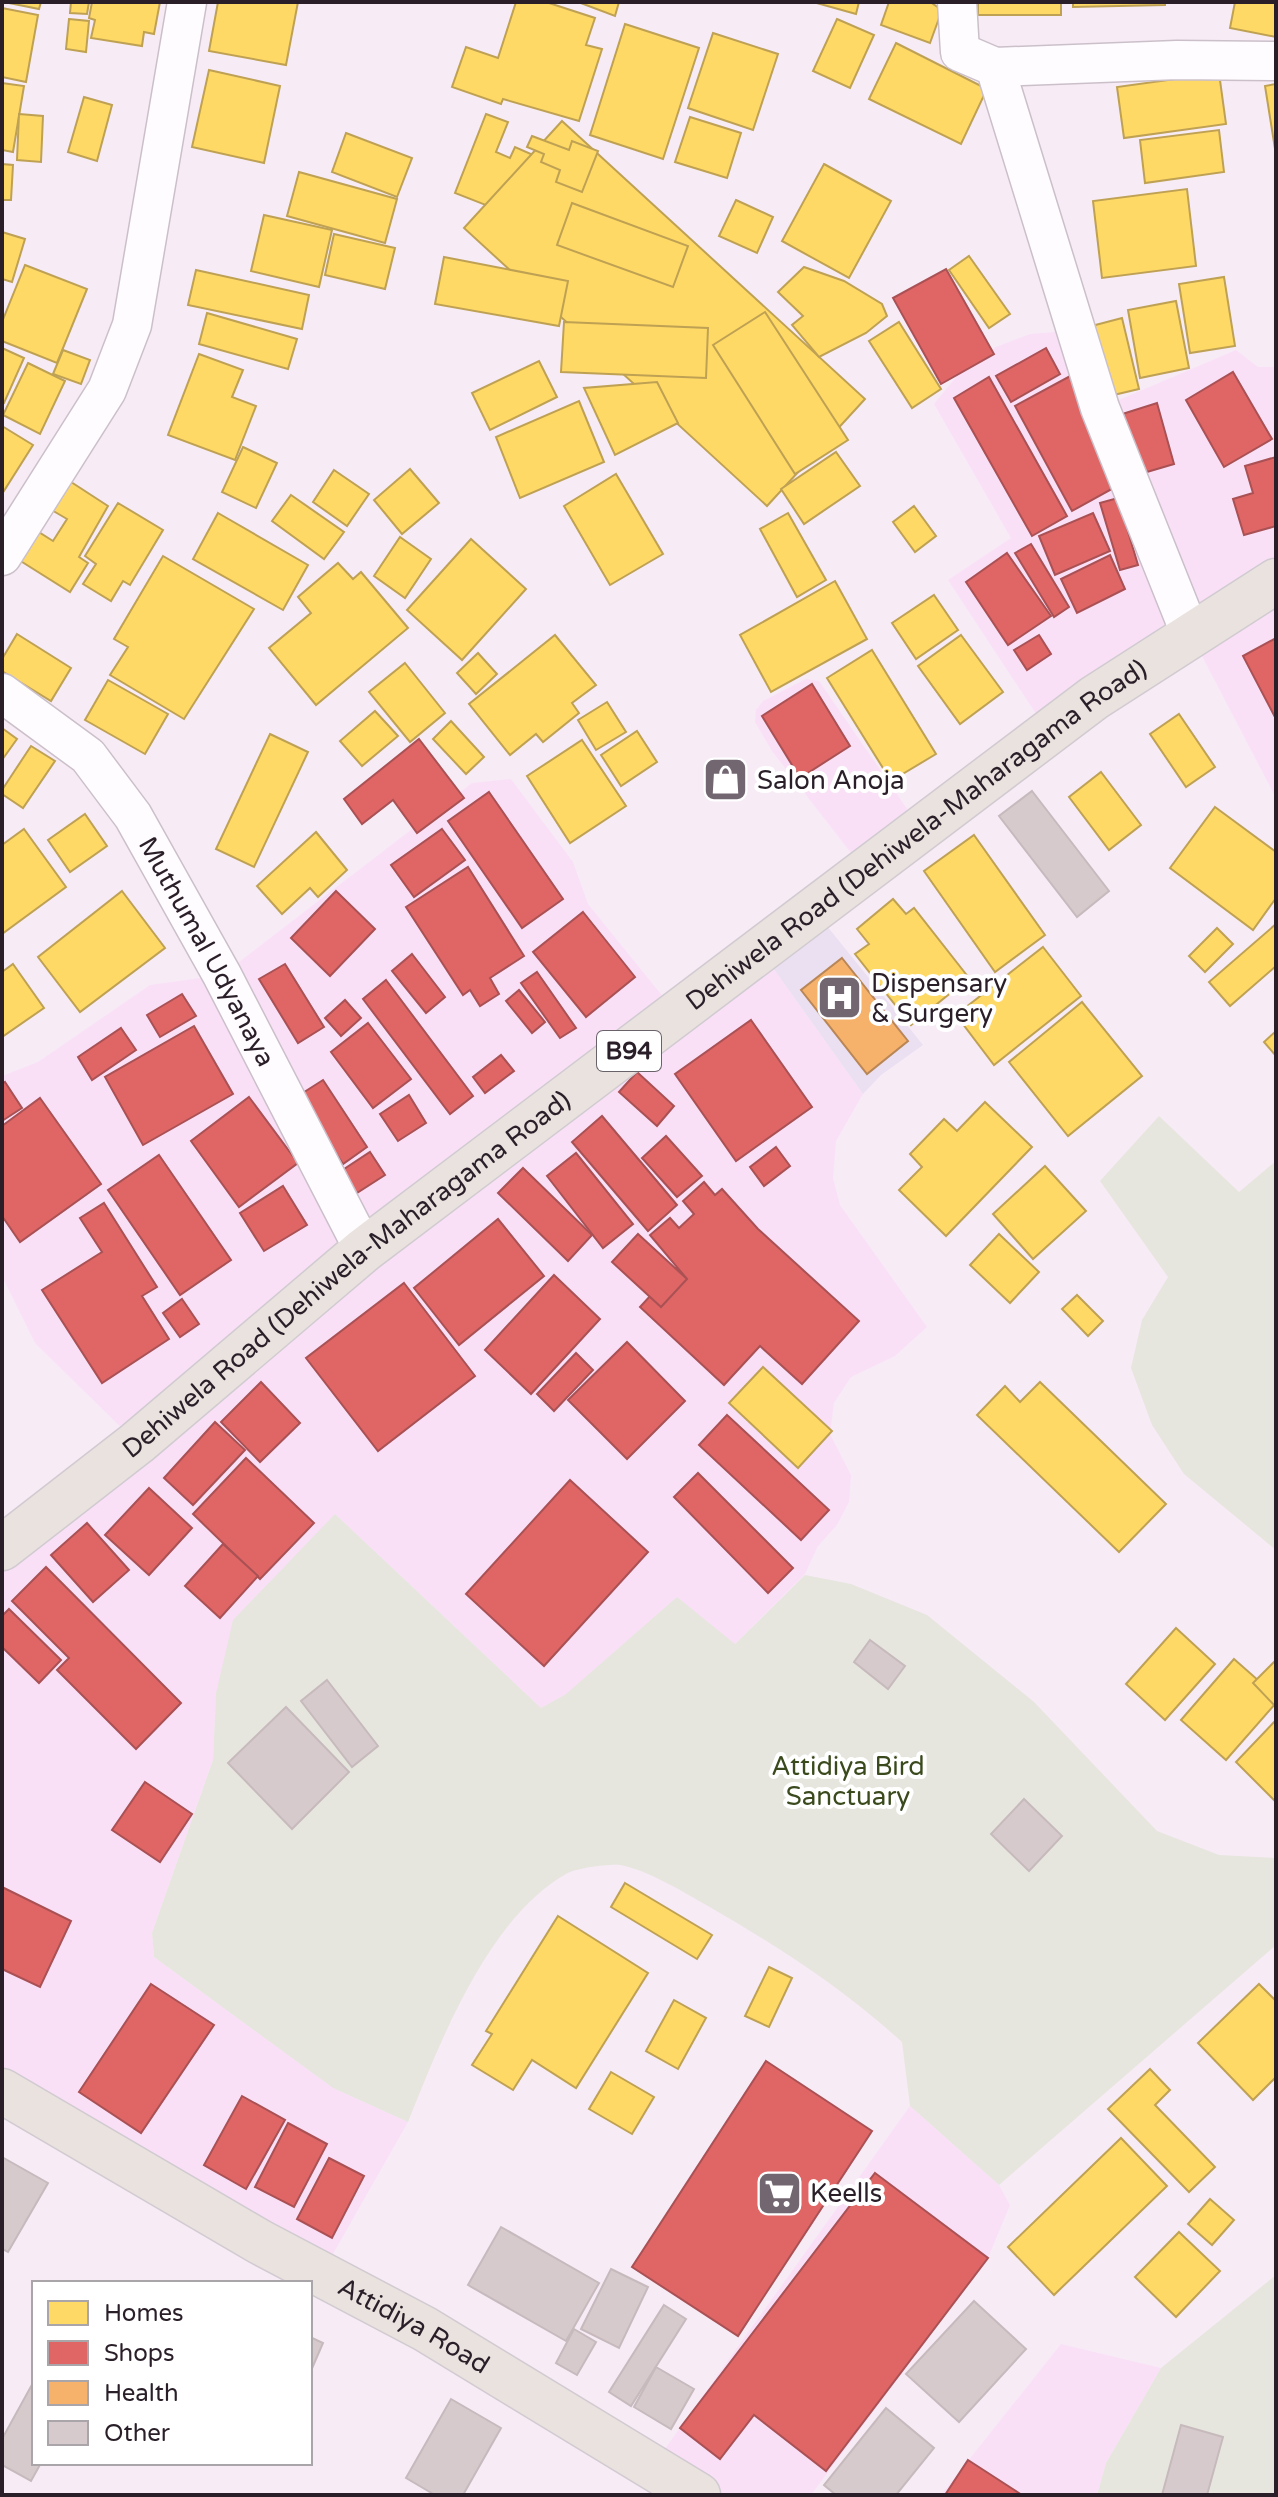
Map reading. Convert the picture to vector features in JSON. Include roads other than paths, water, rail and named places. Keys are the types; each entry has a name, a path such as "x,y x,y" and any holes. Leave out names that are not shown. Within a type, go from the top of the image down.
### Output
{"main road":[{"name":"Dehiwela Road (Dehiwela-Maharagama Road)","path":"2,1548 137,1443 364,1250 1094,698 1190,633 1276,581"},
{"name":"Attidiya Road","path":"2,2091 260,2242 425,2329 698,2495"}],"street":[{"path":"2,556 107,390 132,325 187,2"},
{"path":"957,2 960,52 995,67 1177,60 1276,61"},
{"path":"995,67 1100,408 1190,633"},
{"name":"Muthumal Udyanaya","path":"2,693 88,756 133,816 222,975 364,1250"}],"place":[{"name":"Salon Anoja","path":"726,780"},
{"name":"Dispensary & Surgery","path":"840,998"},
{"name":"Keells","path":"779,2193"}],"park label":[{"name":"Attidiya Bird Sanctuary","path":"848,1781"}]}
